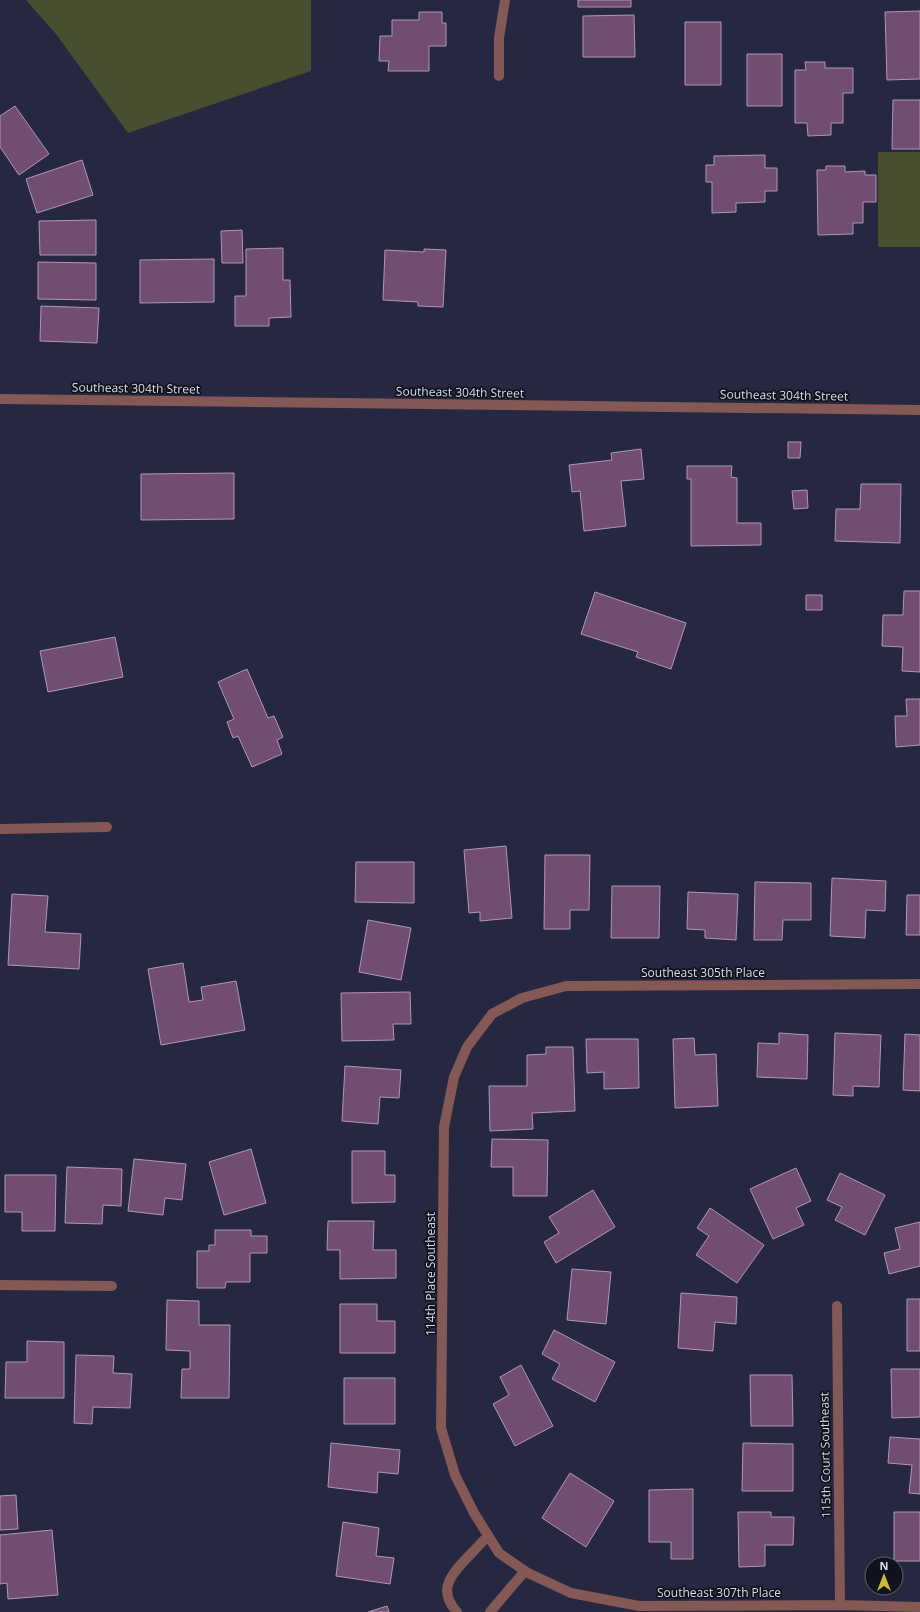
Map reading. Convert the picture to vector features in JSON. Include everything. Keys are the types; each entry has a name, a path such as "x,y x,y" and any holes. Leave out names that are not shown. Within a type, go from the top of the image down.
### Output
{"street":[{"path":"499,76 499,38 505,0"},
{"name":"Southeast 304th Street","path":"0,399 920,410"},
{"path":"0,829 107,827"},
{"name":"Southeast 305th Place","path":"492,1014 522,998 566,986 920,984"},
{"name":"114th Place Southeast","path":"492,1014 467,1046 454,1077 444,1127 441,1428 455,1475 474,1514 499,1553"},
{"path":"0,1285 112,1286"},
{"name":"115th Court Southeast","path":"837,1306 840,1605"},
{"path":"458,1612 450,1604 447,1594 448,1583 452,1574 488,1536"},
{"name":"Southeast 307th Place","path":"499,1553 525,1571 571,1593 639,1606 840,1605 920,1607"},
{"path":"490,1612 525,1571"}],"green space":[{"path":"26,0 311,0 311,71 128,133 56,34"},
{"path":"878,152 920,152 920,247 878,247"}],"building":[{"path":"578,0 631,0 631,7 578,7"},
{"path":"920,11 920,79 887,80 885,12"},
{"path":"419,12 442,12 442,23 446,23 446,46 429,46 429,71 388,71 389,61 379,61 380,36 392,36 392,20 419,20"},
{"path":"634,15 635,57 583,57 583,16"},
{"path":"685,22 721,22 721,85 685,85"},
{"path":"747,54 782,54 782,106 747,106"},
{"path":"805,62 825,62 825,68 853,68 853,93 843,93 843,123 831,123 831,135 808,136 807,123 795,123 795,70 806,70"},
{"path":"893,100 920,100 920,149 892,149"},
{"path":"15,106 49,154 19,175 0,147 0,116"},
{"path":"765,155 765,168 777,168 777,191 765,191 765,202 736,203 736,212 712,213 712,182 706,182 706,165 714,165 714,156"},
{"path":"82,160 93,195 37,213 26,179"},
{"path":"826,166 845,166 845,172 865,171 865,175 876,175 876,202 863,202 863,223 853,223 853,234 818,235 817,170 826,170"},
{"path":"96,220 96,255 40,255 39,221"},
{"path":"242,230 243,263 222,263 221,231"},
{"path":"283,248 283,280 290,280 291,317 269,318 269,326 235,326 235,296 246,296 246,249"},
{"path":"424,249 446,250 443,307 418,306 418,302 383,300 385,250 424,252"},
{"path":"214,259 214,302 140,303 140,260"},
{"path":"38,262 96,263 96,300 38,299"},
{"path":"41,306 99,308 97,343 40,341"},
{"path":"788,442 801,442 800,458 788,458"},
{"path":"641,449 644,479 621,481 626,526 584,531 580,491 572,492 569,465 612,460 611,453"},
{"path":"687,466 732,466 731,477 737,478 737,523 761,523 761,545 691,546 691,479 687,479"},
{"path":"234,473 234,519 141,520 141,474"},
{"path":"861,484 901,484 900,543 835,541 836,509 860,509"},
{"path":"807,490 808,508 794,509 792,491"},
{"path":"904,591 920,591 920,672 902,671 903,647 882,646 883,615 903,615"},
{"path":"595,592 686,623 671,669 636,657 638,652 581,634"},
{"path":"806,595 822,595 822,610 806,610"},
{"path":"115,637 123,677 48,692 40,651"},
{"path":"247,669 268,718 274,716 283,737 277,740 282,754 252,767 238,736 233,738 227,722 234,719 218,682"},
{"path":"906,699 920,699 920,745 896,747 895,716 907,716"},
{"path":"506,846 512,918 480,921 480,912 469,913 464,850"},
{"path":"545,855 590,855 589,910 570,910 570,929 544,929"},
{"path":"356,862 414,862 414,903 355,902"},
{"path":"832,878 886,881 885,911 866,910 865,938 830,936"},
{"path":"755,882 811,883 811,920 783,920 782,940 754,940"},
{"path":"612,886 660,886 659,938 611,938"},
{"path":"688,892 738,894 736,940 705,938 705,930 687,929"},
{"path":"12,894 48,896 45,932 81,934 79,969 8,965"},
{"path":"907,895 920,895 920,935 906,935"},
{"path":"368,920 411,928 401,980 359,972"},
{"path":"183,963 189,1002 203,1000 201,987 236,981 245,1030 161,1045 148,969"},
{"path":"410,992 411,1024 393,1024 394,1040 342,1041 341,993"},
{"path":"779,1033 808,1035 807,1079 757,1077 758,1043 779,1044"},
{"path":"835,1033 881,1035 879,1087 853,1086 853,1096 833,1095"},
{"path":"905,1034 920,1035 920,1091 903,1090"},
{"path":"694,1038 695,1055 716,1054 718,1106 675,1108 673,1039"},
{"path":"586,1039 638,1039 639,1088 604,1089 604,1072 587,1073"},
{"path":"546,1047 573,1047 575,1111 532,1113 533,1129 490,1131 489,1086 527,1086 527,1055 546,1054"},
{"path":"345,1066 401,1070 399,1098 380,1097 378,1124 342,1121"},
{"path":"492,1139 548,1140 547,1196 513,1196 513,1167 491,1167"},
{"path":"251,1149 266,1203 224,1215 209,1162"},
{"path":"352,1151 385,1151 385,1175 395,1175 395,1202 352,1203"},
{"path":"134,1159 186,1164 182,1200 165,1198 163,1215 128,1211"},
{"path":"67,1167 122,1169 121,1206 103,1205 102,1224 65,1223"},
{"path":"796,1168 811,1201 796,1208 804,1225 773,1239 750,1189"},
{"path":"840,1173 885,1195 865,1235 835,1220 842,1207 827,1200"},
{"path":"5,1175 56,1175 55,1231 22,1231 22,1212 5,1212"},
{"path":"593,1190 615,1227 556,1263 544,1242 559,1233 549,1217"},
{"path":"710,1208 764,1245 737,1283 696,1255 709,1236 697,1228"},
{"path":"328,1221 374,1221 373,1250 396,1250 396,1278 340,1279 340,1250 327,1250"},
{"path":"920,1222 920,1266 889,1274 884,1253 900,1249 895,1228"},
{"path":"215,1230 251,1230 251,1236 267,1236 267,1253 250,1253 250,1282 226,1282 225,1288 197,1288 197,1251 209,1251 209,1245 215,1245"},
{"path":"572,1269 611,1272 606,1324 567,1320"},
{"path":"681,1293 737,1297 736,1324 715,1322 713,1351 678,1348"},
{"path":"907,1299 920,1299 920,1351 907,1351"},
{"path":"167,1300 199,1301 199,1325 230,1325 229,1398 181,1398 182,1369 190,1369 190,1351 166,1350"},
{"path":"340,1304 377,1304 377,1321 395,1321 395,1353 340,1353"},
{"path":"554,1330 615,1362 595,1402 552,1379 560,1364 542,1354"},
{"path":"27,1341 64,1342 64,1398 5,1398 6,1362 27,1362"},
{"path":"76,1355 114,1356 113,1373 132,1374 130,1408 93,1407 92,1424 74,1423"},
{"path":"521,1365 553,1426 515,1446 493,1404 509,1395 500,1377"},
{"path":"891,1369 920,1369 920,1417 892,1418"},
{"path":"750,1375 792,1375 793,1426 751,1426"},
{"path":"344,1378 395,1378 395,1424 344,1424"},
{"path":"890,1437 920,1439 920,1494 909,1493 912,1465 888,1463"},
{"path":"331,1443 400,1450 398,1474 378,1472 377,1493 328,1487"},
{"path":"743,1443 793,1444 793,1491 742,1491"},
{"path":"570,1473 614,1501 586,1547 542,1518"},
{"path":"693,1489 693,1559 671,1559 671,1542 649,1542 649,1490"},
{"path":"16,1495 18,1529 0,1530 0,1496"},
{"path":"738,1512 771,1512 771,1517 794,1517 793,1545 765,1545 765,1566 739,1567"},
{"path":"894,1512 920,1512 920,1561 904,1561 904,1556 894,1556"},
{"path":"343,1522 379,1528 376,1556 394,1558 390,1584 336,1576"},
{"path":"52,1530 58,1595 8,1599 7,1583 0,1584 0,1535"},
{"path":"387,1606 389,1612 368,1612"}]}
